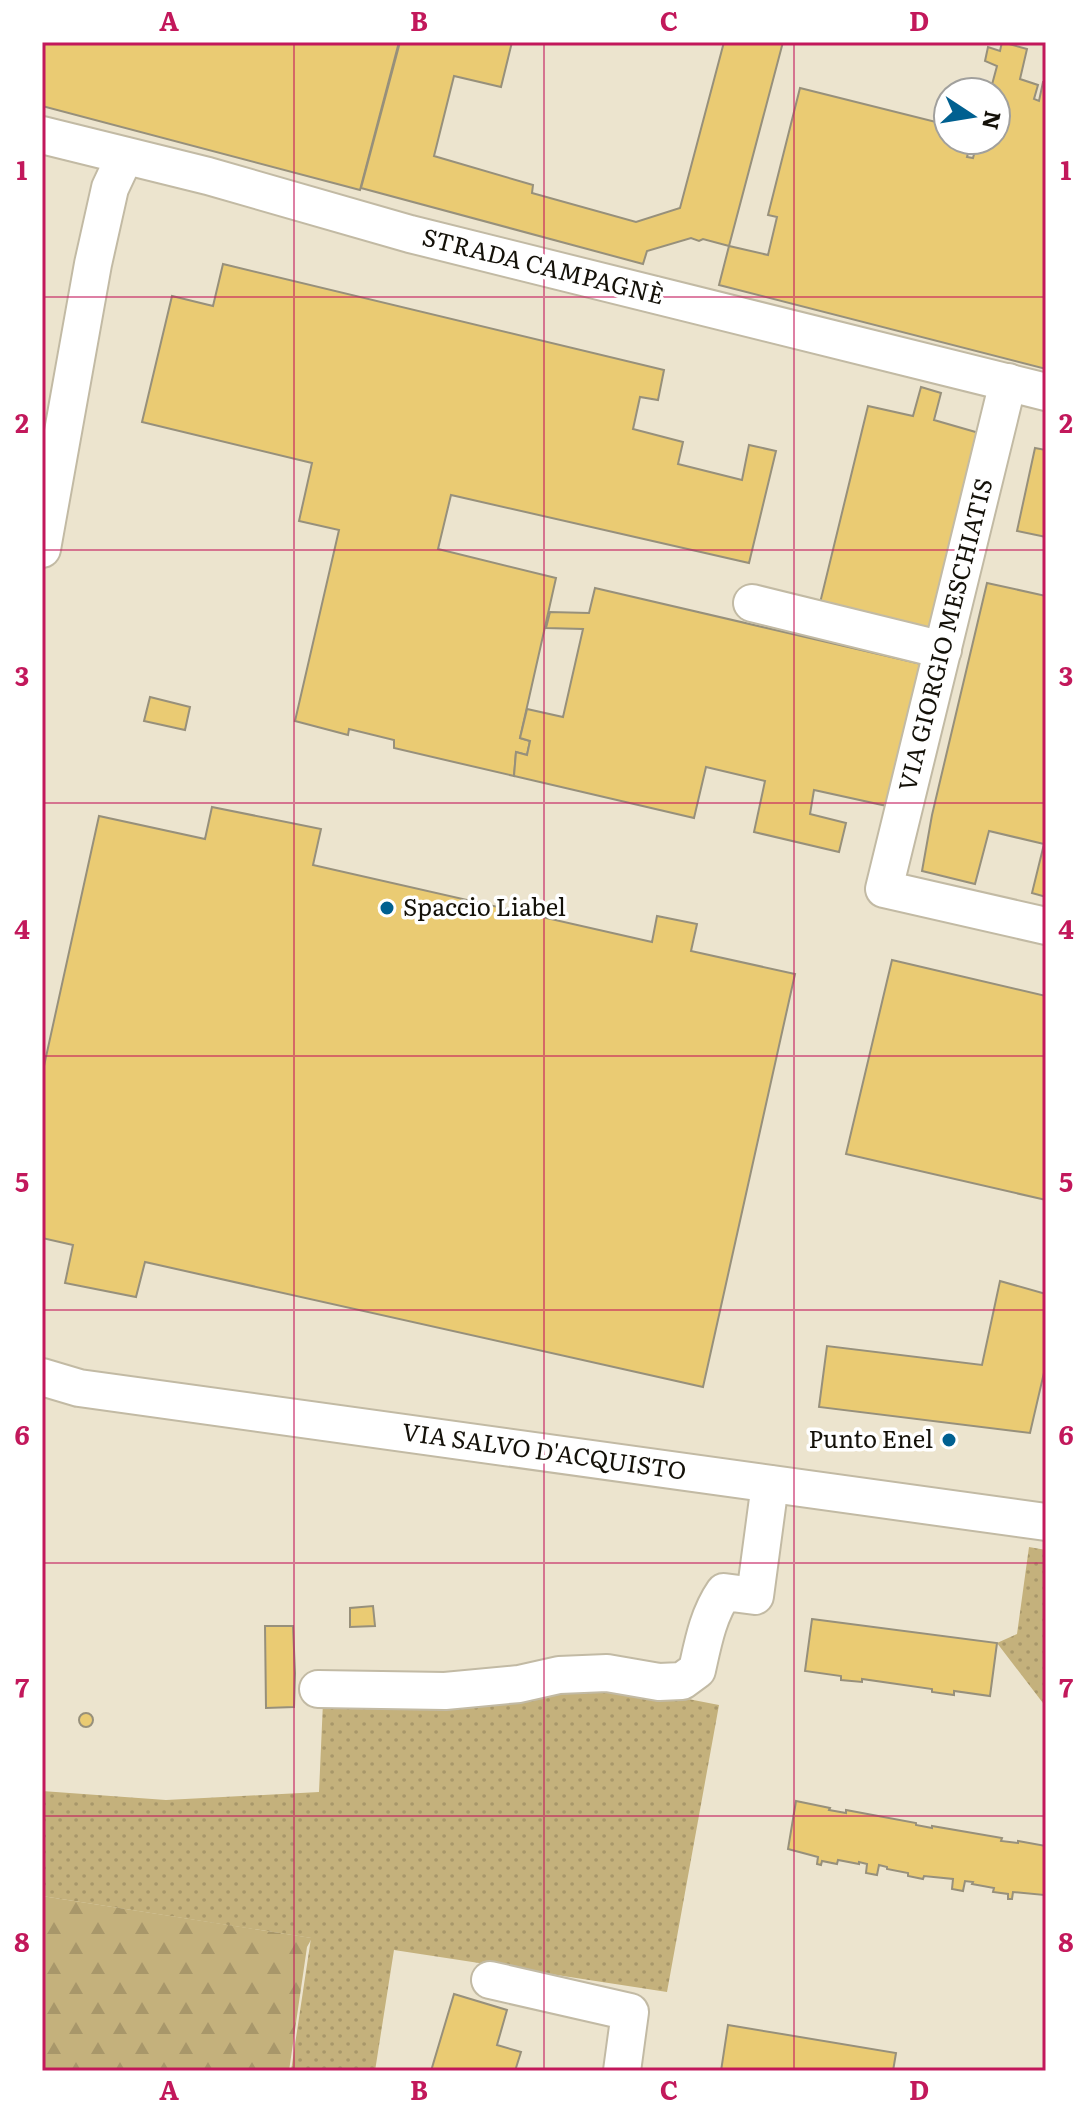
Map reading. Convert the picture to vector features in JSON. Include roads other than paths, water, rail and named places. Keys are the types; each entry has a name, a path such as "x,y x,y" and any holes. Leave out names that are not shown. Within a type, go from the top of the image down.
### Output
{"street":[{"name":"STRADA CAMPAGNÈ","path":"42,135 208,176 410,234 1046,392"},
{"path":"42,549 93,264 110,188 125,156"},
{"name":"VIA GIORGIO MESCHIATIS","path":"1008,382 884,889 1046,926"},
{"path":"752,603 943,650"},
{"name":"VIA SALVO D'ACQUISTO","path":"42,1377 79,1388 1046,1522"},
{"path":"318,1689 445,1691 519,1684 559,1675 607,1673 659,1682 682,1681 697,1670 716,1604 724,1592 755,1596 770,1484"},
{"path":"490,1980 630,2012 622,2071"}],"place":[{"name":"Spaccio Liabel","path":"387,908"},
{"name":"Punto Enel","path":"949,1440"}]}
